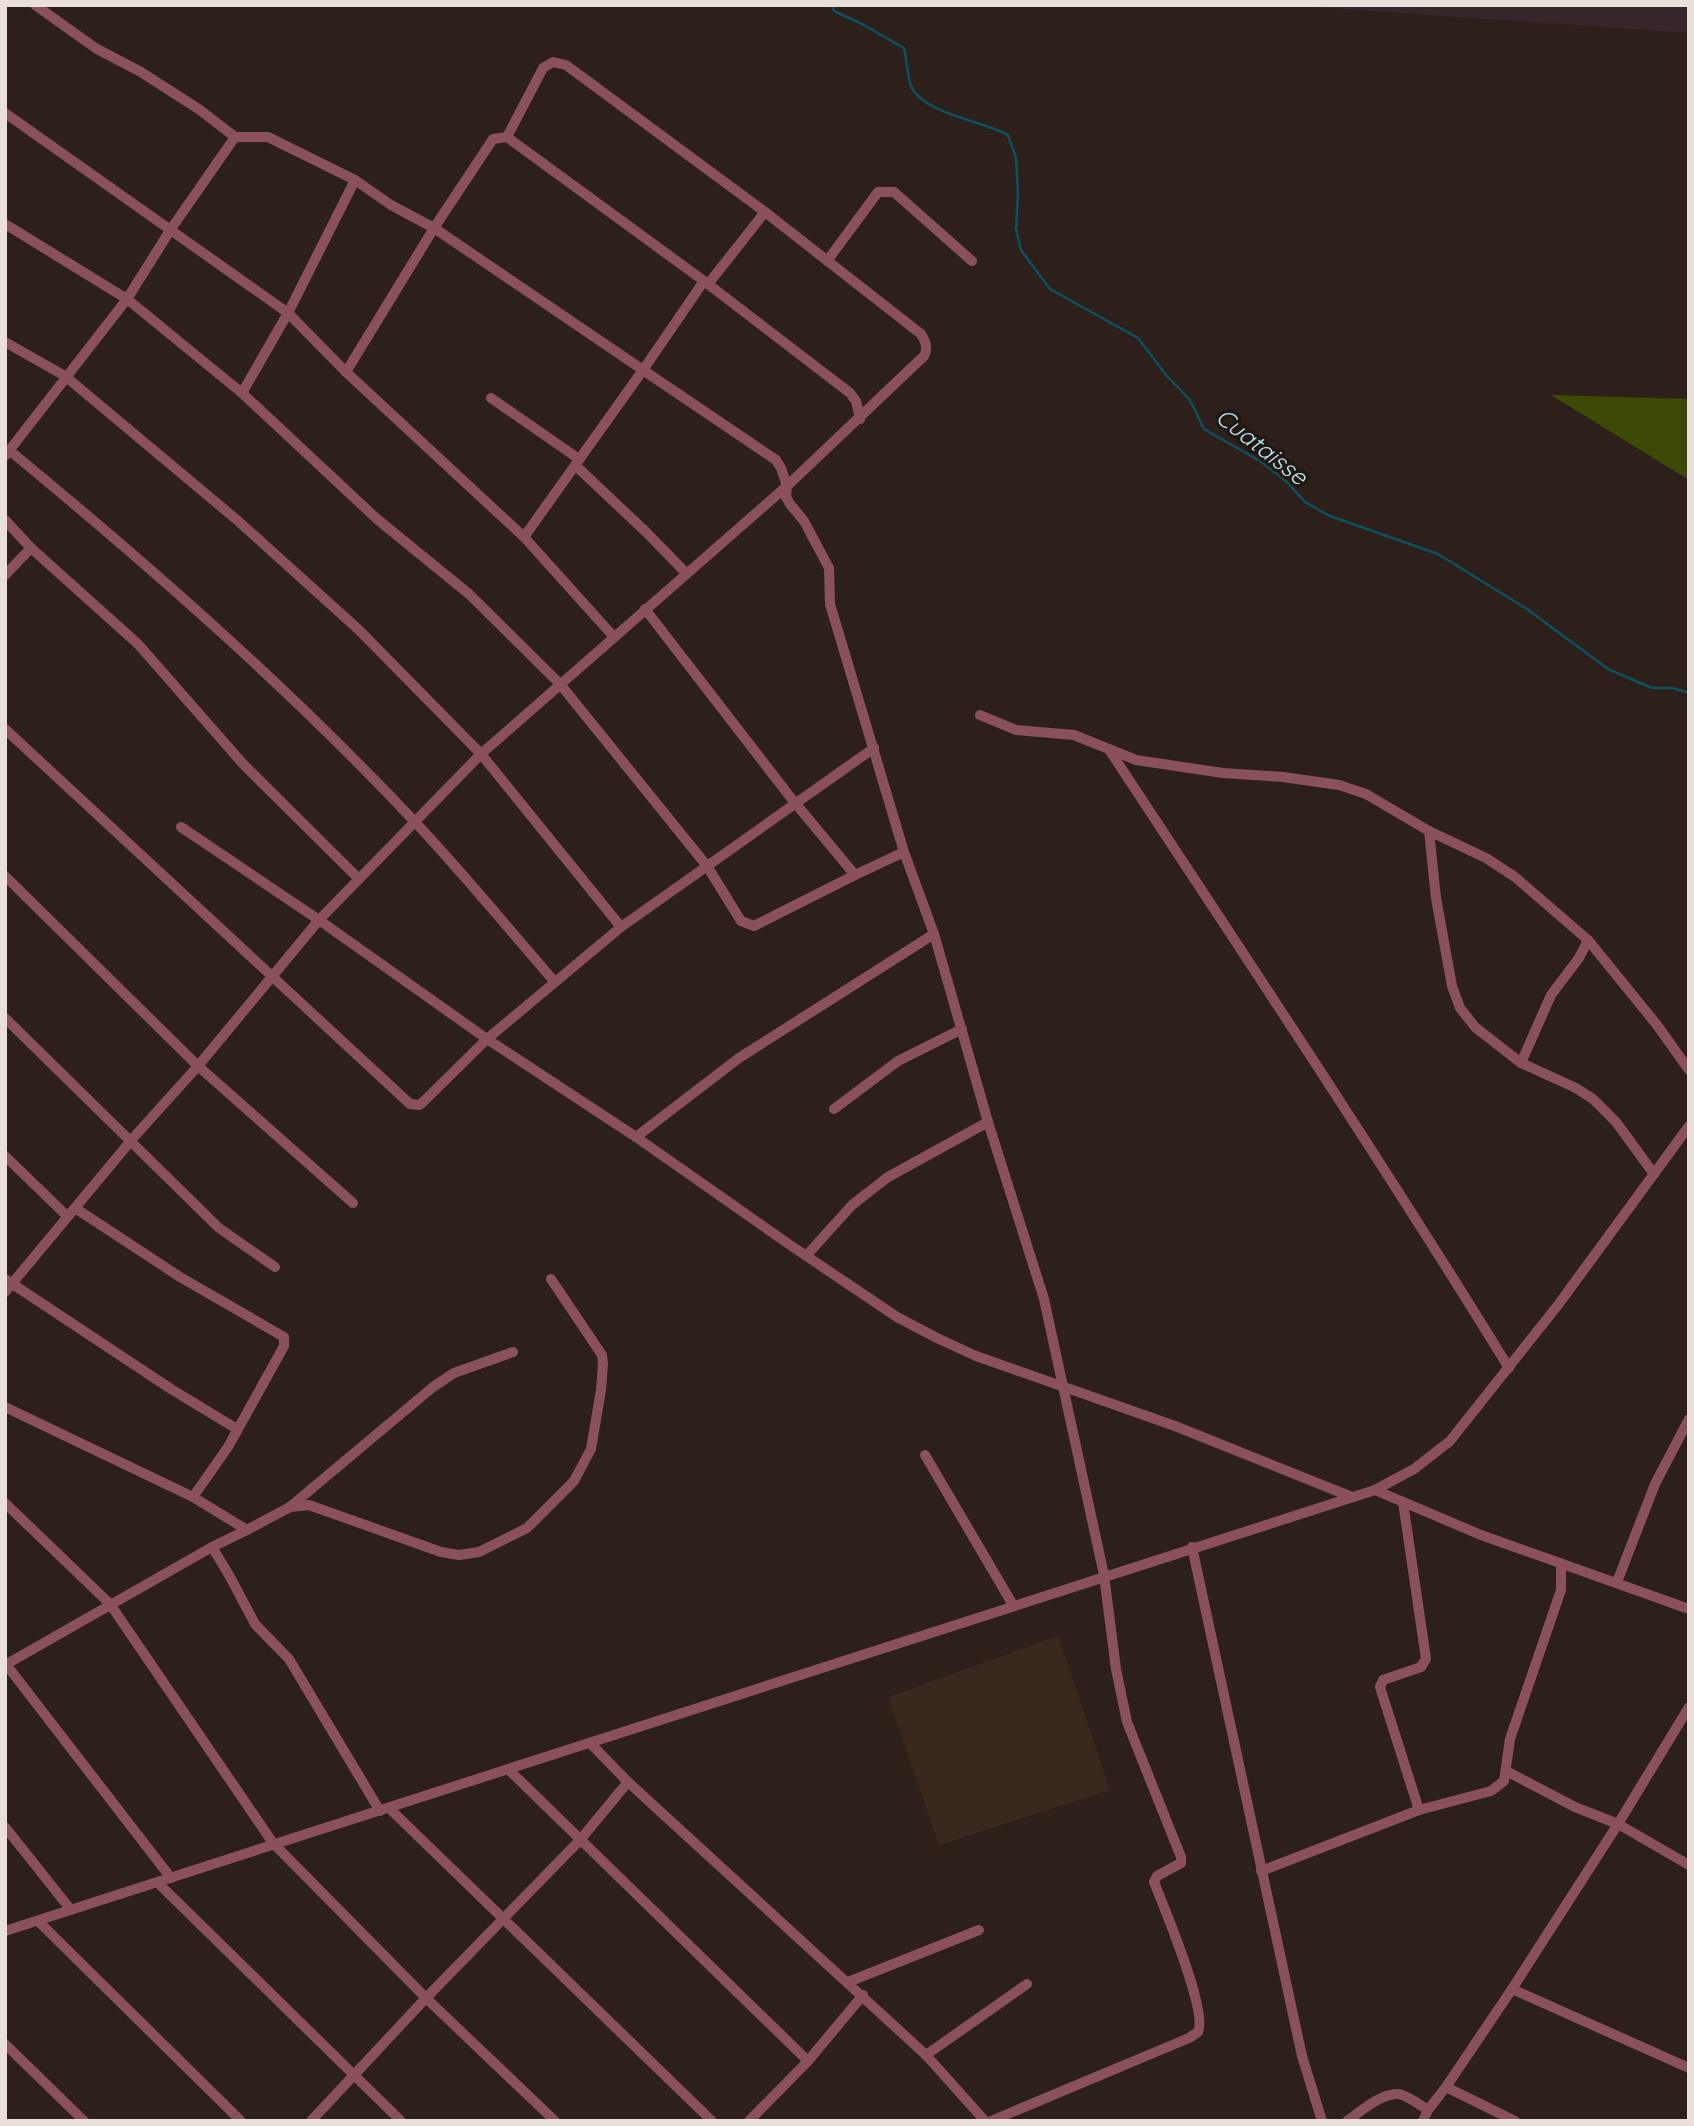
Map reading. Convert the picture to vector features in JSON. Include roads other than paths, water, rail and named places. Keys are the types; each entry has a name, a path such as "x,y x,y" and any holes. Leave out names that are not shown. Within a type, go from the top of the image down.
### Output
{"street":[{"path":"34,5 97,49 141,72 200,110 234,137 268,137 355,180 391,205 434,228 776,460 787,486 786,497 804,522 829,568 830,604 904,852 934,934 988,1122 1044,1299 1104,1575 1116,1669 1127,1722 1181,1857 1181,1863 1157,1876 1154,1882 1190,1980 1201,2019 1198,2032 1189,2038 991,2121"},
{"path":"237,1429 7,1285 198,1066 319,920 481,754 787,486 924,356 926,348 921,334 765,212 566,65 558,62 543,68 507,137"},
{"path":"5,113 288,313 346,372 524,537 614,637"},
{"path":"234,137 127,299 7,453 109,532 205,616 295,701 415,822 554,981"},
{"path":"346,372 434,228 493,139 507,137 707,282 850,393 856,401 860,419"},
{"path":"242,393 288,313 355,180"},
{"path":"827,261 878,192 886,190 894,192 972,261"},
{"path":"524,537 707,282 765,212"},
{"path":"5,225 127,299 242,393 377,519 469,594 560,684 707,866 737,916 746,924 754,926 904,852"},
{"path":"5,342 65,376 237,520 359,630 481,754 621,927"},
{"path":"491,398 577,462 686,573"},
{"path":"5,520 138,644 244,765 359,879"},
{"path":"5,575 32,548"},
{"path":"645,609 855,875"},
{"path":"980,715 1016,730 1074,735 1136,760 1339,785 1366,794 1429,831 1486,858 1515,877 1588,940 1657,1025 1689,1070"},
{"path":"5,729 414,1106 422,1103 487,1039 554,981 621,927 874,748"},
{"path":"1110,751 1351,1117 1510,1368"},
{"path":"181,827 319,920 487,1039 636,1137 897,1317 976,1356 1175,1426 1352,1497"},
{"path":"1429,831 1436,898 1452,986 1460,1007 1475,1027 1521,1063 1576,1088 1593,1099 1616,1122 1654,1174"},
{"path":"5,876 198,1066 353,1203"},
{"path":"636,1137 739,1058 934,934"},
{"path":"1521,1063 1550,995 1588,940"},
{"path":"5,1018 219,1228 275,1267"},
{"path":"834,1109 898,1061 962,1029"},
{"path":"806,1256 852,1205 888,1177 988,1122"},
{"path":"5,1931 1375,1489 1414,1469 1450,1441 1510,1368 1689,1126"},
{"path":"5,1156 71,1212 284,1337 284,1346 228,1447 193,1497"},
{"path":"290,1507 303,1504 314,1506 441,1552 459,1555 479,1552 527,1528 574,1481 587,1459 594,1439 604,1364 598,1348 551,1279"},
{"path":"172,1878 6,1664 212,1547 290,1507 433,1387 454,1373 513,1352"},
{"path":"5,1407 193,1497 247,1530"},
{"path":"1617,1582 1655,1483 1689,1419"},
{"path":"925,1455 1013,1605"},
{"path":"1375,1489 1481,1535 1689,1609"},
{"path":"1403,1502 1426,1659 1421,1667 1383,1680 1380,1688 1419,1810"},
{"path":"5,1503 110,1604 273,1843 426,1998 555,2121"},
{"path":"212,1547 255,1624 289,1659 384,1810 503,1918 712,2121"},
{"path":"1192,1547 1302,2056 1322,2121"},
{"path":"1261,1871 1419,1810 1491,1791 1504,1781 1510,1739 1561,1590 1561,1564"},
{"path":"1423,2121 1512,1989 1689,1707"},
{"path":"590,1742 628,1782 926,2055 985,2121"},
{"path":"508,1769 808,2062"},
{"path":"1506,1771 1575,1807 1618,1824 1689,1865"},
{"path":"311,2121 580,1840 628,1782"},
{"path":"5,1827 71,1910"},
{"path":"158,1882 401,2121"},
{"path":"38,1921 241,2121"},
{"path":"848,1982 979,1930"},
{"path":"926,2055 1027,1984"},
{"path":"1512,1989 1689,2068"},
{"path":"749,2121 808,2062 863,1995"},
{"path":"5,2044 85,2121"},
{"path":"1446,2087 1515,2121"},
{"path":"1347,2121 1383,2098 1396,2094 1407,2097 1428,2110"}],"waterway":[{"name":"Cuataisse","path":"832,5 834,11 904,48 911,86 927,103 1008,135 1016,158 1016,229 1021,250 1050,289 1138,338 1166,375 1190,400 1204,429 1260,461 1286,481 1305,502 1330,516 1438,554 1527,609 1608,669 1652,688 1673,688 1689,693"}]}
